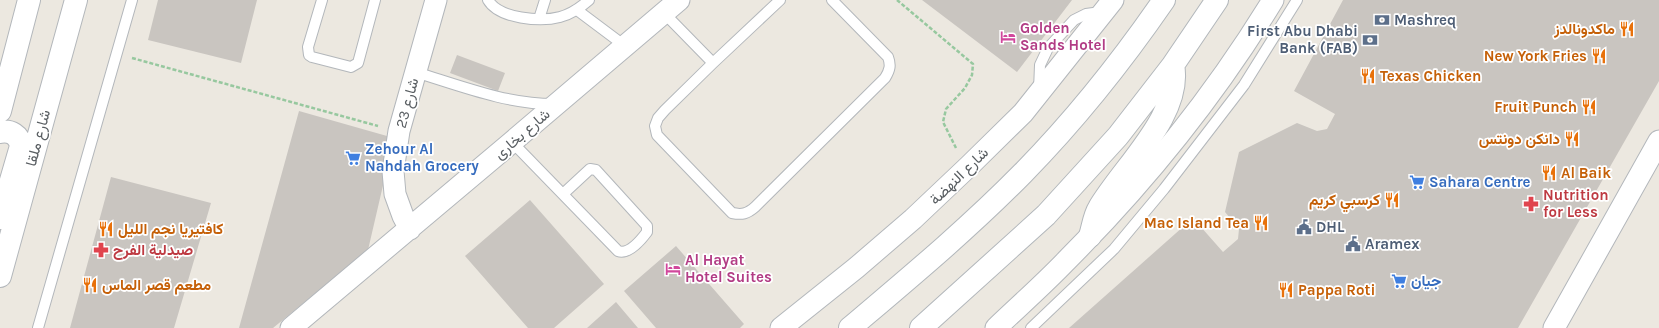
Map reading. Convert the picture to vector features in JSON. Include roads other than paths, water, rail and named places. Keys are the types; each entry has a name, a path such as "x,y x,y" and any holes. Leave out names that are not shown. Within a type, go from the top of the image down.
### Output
{"main road":[{"path":"0,112 29,0"},
{"name":"شارع ملقا","path":"0,276 76,0"},
{"path":"850,328 960,232 1023,174 1083,107 1139,37 1164,0"},
{"path":"921,328 1046,215 1118,136 1173,65 1217,0"},
{"path":"1090,236 1099,208 1146,141 1168,106 1174,84 1175,75 1173,65"},
{"path":"0,132 6,131 16,134 20,139 21,146 0,218"}],"street":[{"name":"شارع 23","path":"410,229 403,216 395,194 393,170 399,131 436,0"},
{"path":"996,328 1090,236 1185,127 1224,73 1273,0"},
{"name":"شارع النهضة","path":"780,328 856,268 913,219 1023,113 1109,6"},
{"name":"شارع بخارى","path":"291,328 671,7"},
{"path":"0,61 4,67 8,81"},
{"path":"1554,328 1659,141"}],"lane":[{"path":"38,328 132,0"},
{"path":"322,0 308,47 309,54 312,57 351,67 358,63 375,0"},
{"path":"488,0 494,8 500,12 539,19 561,17 578,10 589,0"},
{"path":"539,19 545,0"},
{"path":"780,0 712,63 658,118 655,126 657,135 662,142 725,207 732,213 740,215 748,213 755,207 886,78 889,71 890,64 888,57 832,0"},
{"path":"1032,328 1114,249 1164,189 1244,85 1297,0"},
{"path":"671,7 712,63"},
{"path":"578,10 625,46"},
{"path":"415,72 514,101 535,104 556,104"},
{"path":"512,142 618,251 622,253 629,250 647,232 647,226 596,170 590,169 563,194"}],"place":[{"name":"Mashreq","path":"1382,20"},
{"name":"ماكدونالدز","path":"1627,29"},
{"name":"Golden Sands Hotel","path":"1008,37"},
{"name":"First Abu Dhabi Bank (FAB)","path":"1370,40"},
{"name":"New York Fries","path":"1599,56"},
{"name":"Texas Chicken","path":"1368,76"},
{"name":"Fruit Punch","path":"1589,107"},
{"name":"دانكن دونتس","path":"1572,139"},
{"name":"Zehour Al Nahdah Grocery","path":"353,158"},
{"name":"Al Baik","path":"1549,173"},
{"name":"Sahara Centre","path":"1417,182"},
{"name":"كرسبي كريم","path":"1392,200"},
{"name":"Nutrition for Less","path":"1531,204"},
{"name":"Mac Island Tea","path":"1261,223"},
{"name":"DHL","path":"1304,227"},
{"name":"كافتيريا نجم الليل","path":"106,229"},
{"name":"Aramex","path":"1353,244"},
{"name":"صيدلية الفرح","path":"101,250"},
{"name":"Al Hayat Hotel Suites","path":"673,269"},
{"name":"جيان","path":"1399,281"},
{"name":"مطعم قصر الماس","path":"90,285"},
{"name":"Pappa Roti","path":"1286,290"}]}
